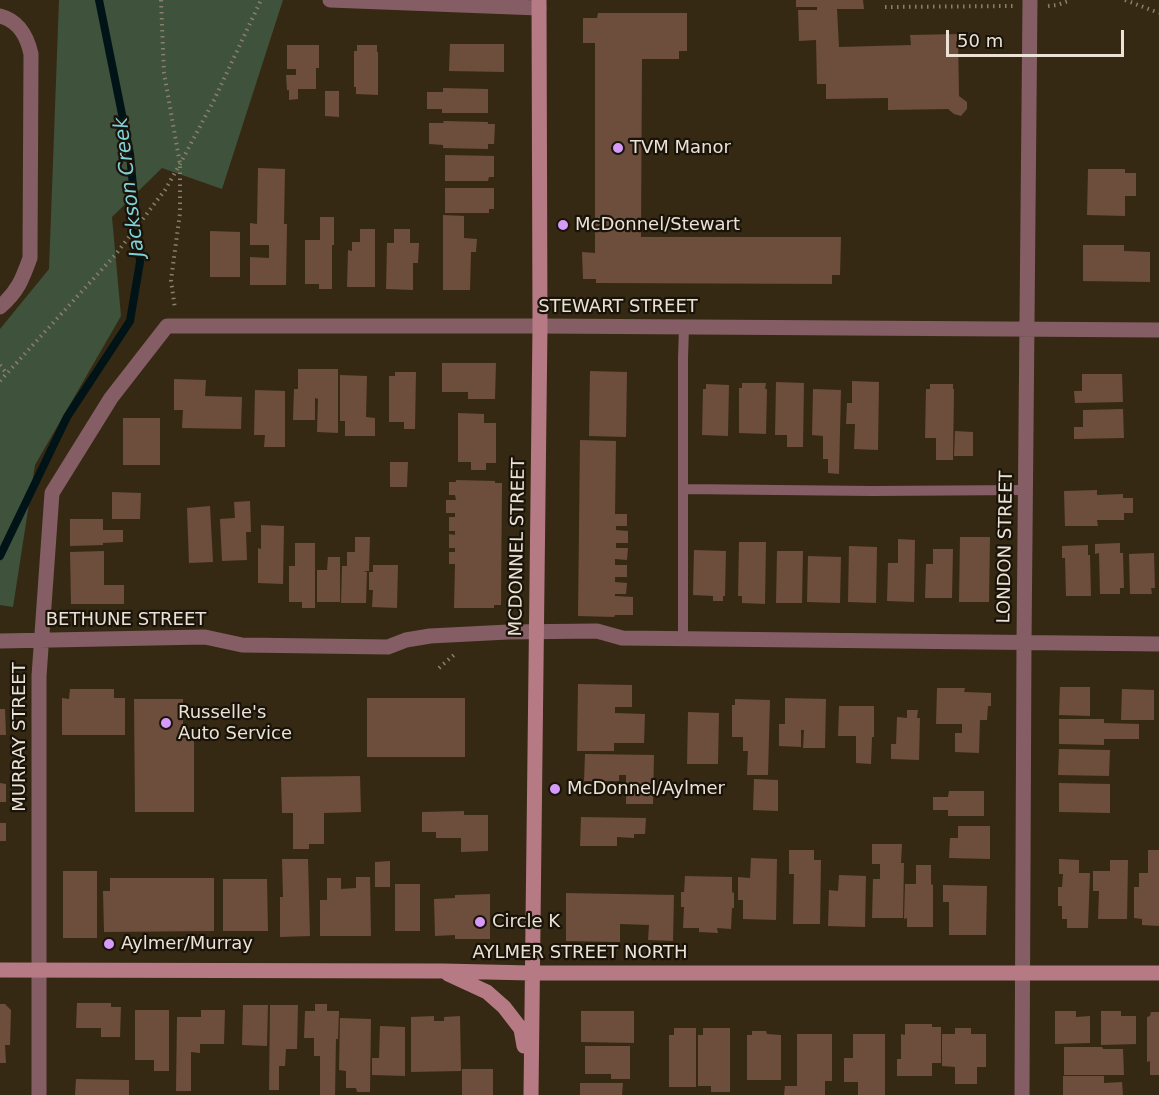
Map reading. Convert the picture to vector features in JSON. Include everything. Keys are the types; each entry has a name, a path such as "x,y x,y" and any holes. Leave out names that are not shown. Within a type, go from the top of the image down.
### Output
{"street":[{"path":"330,0 539,4"},
{"name":"LONDON STREET","path":"1022,1095 1030,3"},
{"name":"MCDONNEL STREET","path":"531,1095 540,326 539,4"},
{"path":"0,16 23,31 31,54 30,258 22,280 12,296 0,307"},
{"name":"MURRAY STREET","path":"39,1095 39,676 52,493 111,398 167,326 177,326"},
{"name":"STEWART STREET","path":"177,326 1159,330"},
{"path":"537,633 597,631 622,638 1159,644"},
{"name":"BETHUNE STREET","path":"5,640 205,637 242,645 388,647 406,640 430,636 508,632 537,633"},
{"name":"AYLMER STREET NORTH","path":"0,970 1159,973"},
{"path":"443,971 487,992 504,1007 521,1029 531,1095"}],"lane":[{"path":"683,638 684,327"},
{"path":"683,489 1026,490"}],"path":[{"path":"161,0 164,73 180,164 180,213 171,280 177,326"},
{"path":"0,381 116,254 165,190 214,100 261,0"},
{"path":"1125,0 1136,2 1159,13"},
{"path":"885,7 994,6 1030,3"},
{"path":"0,365 7,374"}],"green space":[{"path":"59,0 283,0 222,189 162,168 112,217 121,316 35,465 13,607 0,605 0,329 49,269"}],"building":[{"path":"796,0 863,0 864,9 837,9 839,47 911,45 910,35 958,34 959,96 967,102 967,109 961,116 948,109 888,110 888,98 826,99 826,84 817,84 816,40 799,41 798,10 817,10 817,7 796,7"},
{"name":"TVM Manor","path":"598,13 687,13 687,51 679,51 679,59 642,59 641,237 841,237 840,275 832,275 832,284 596,283 596,279 583,279 582,252 595,253 595,43 583,43 583,18 597,18"},
{"path":"450,44 504,44 504,72 449,71"},
{"path":"287,45 319,45 316,89 298,89 298,99 289,100 286,75 296,75 296,69 287,69"},
{"path":"357,45 377,45 378,95 356,94 354,51 357,51"},
{"path":"443,88 488,89 488,113 442,113 442,109 427,109 427,92 443,92"},
{"path":"325,91 339,91 339,117 325,116"},
{"path":"443,121 495,124 494,144 488,144 488,149 443,148 443,145 429,144 429,123 444,123"},
{"path":"445,155 494,156 494,177 489,177 488,181 445,181"},
{"path":"258,168 285,169 286,285 250,285 250,257 269,258 269,245 250,245 250,223 257,224"},
{"path":"1088,169 1125,169 1125,173 1136,173 1136,196 1125,196 1125,216 1087,215"},
{"path":"445,188 494,188 494,209 489,209 489,213 445,213"},
{"path":"443,215 464,216 464,238 477,239 476,252 471,252 470,290 443,290"},
{"path":"320,217 334,217 332,289 319,289 319,284 305,284 305,240 320,240"},
{"path":"360,229 375,229 375,287 347,287 348,250 352,251 352,242 360,242"},
{"path":"394,229 410,229 410,243 419,243 418,263 413,263 413,290 386,289 387,243 394,243"},
{"path":"210,231 240,232 240,277 210,277"},
{"path":"1083,245 1124,245 1124,251 1150,252 1150,282 1083,281"},
{"path":"442,363 496,363 495,399 468,399 468,392 442,392"},
{"path":"298,369 338,369 338,433 317,432 318,399 315,398 315,420 293,420 294,389 298,389"},
{"path":"590,371 627,372 626,437 589,436"},
{"path":"395,372 416,372 415,429 404,429 404,422 389,422 389,376 395,376"},
{"path":"1082,374 1122,374 1123,402 1075,403 1074,391 1082,391"},
{"path":"340,375 367,376 366,417 375,418 375,436 345,436 345,421 340,421"},
{"path":"174,379 206,380 205,396 242,397 241,429 182,428 183,410 174,410"},
{"path":"852,381 879,382 878,450 854,449 855,424 846,424 847,403 852,403"},
{"path":"776,382 804,383 803,447 787,447 787,435 775,435"},
{"path":"742,383 766,383 766,434 739,433 739,388 742,388"},
{"path":"706,384 729,385 728,436 702,435 703,389 706,389"},
{"path":"930,384 953,384 953,460 936,460 936,438 925,438 926,389 930,389"},
{"path":"813,389 841,390 839,474 828,473 828,459 823,459 823,436 812,435"},
{"path":"255,390 285,391 285,447 264,447 265,435 254,435"},
{"path":"1123,409 1124,438 1074,439 1074,427 1083,427 1083,410"},
{"path":"458,413 484,414 484,423 496,423 496,463 486,463 486,470 471,470 471,462 458,462"},
{"path":"123,418 160,418 160,465 123,465"},
{"path":"955,431 973,432 973,456 954,456"},
{"path":"580,440 616,441 615,514 627,514 627,526 616,526 616,530 628,531 628,543 616,543 616,548 628,548 627,560 615,559 615,565 627,565 627,577 615,577 615,582 627,583 626,594 615,594 615,596 633,597 633,615 578,616"},
{"path":"390,462 408,462 407,487 390,487"},
{"path":"456,480 502,483 501,605 494,605 494,608 454,608 455,564 449,564 449,552 455,552 455,548 449,548 449,534 455,535 455,531 449,531 449,517 455,517 455,513 446,513 446,500 456,500 455,495 449,495 449,482 456,482"},
{"path":"1097,490 1097,495 1123,494 1123,498 1133,498 1133,513 1124,513 1124,520 1097,520 1098,526 1065,526 1064,491"},
{"path":"112,492 141,493 140,519 112,519"},
{"path":"250,501 251,532 246,532 247,560 222,561 220,519 235,518 234,502"},
{"path":"210,506 213,562 189,563 187,508"},
{"path":"70,519 103,519 103,530 123,530 123,542 70,546"},
{"path":"261,525 284,526 283,584 258,583 258,548 261,549"},
{"path":"355,537 370,537 369,571 363,571 367,572 366,603 341,603 342,566 347,566 347,552 355,552"},
{"path":"960,537 990,537 989,602 959,602"},
{"path":"898,539 915,540 914,602 887,601 888,563 898,563"},
{"path":"739,542 766,542 765,604 742,603 742,596 738,596"},
{"path":"295,543 315,543 315,608 302,608 302,602 289,602 289,566 295,566"},
{"path":"1120,543 1120,553 1123,553 1124,588 1120,588 1120,594 1100,594 1099,553 1095,554 1095,544"},
{"path":"1088,545 1091,596 1066,596 1065,558 1062,558 1062,546"},
{"path":"849,546 877,547 876,603 848,602"},
{"path":"933,549 953,549 952,598 925,598 926,564 933,564"},
{"path":"694,550 726,551 723,601 713,601 713,596 693,595"},
{"path":"104,551 104,585 124,585 124,604 71,604 70,552"},
{"path":"777,551 803,551 802,603 776,603"},
{"path":"1154,553 1155,588 1151,588 1152,594 1130,594 1129,554"},
{"path":"808,556 841,557 840,603 807,602"},
{"path":"328,557 340,557 340,602 317,602 317,570 327,570"},
{"path":"373,565 398,565 397,608 372,607 373,590 369,590 369,572 373,572"},
{"path":"578,684 632,685 632,707 615,707 615,713 645,714 644,743 614,743 614,751 577,751"},
{"path":"1060,687 1090,687 1090,716 1059,715"},
{"path":"937,688 965,688 964,692 991,693 991,706 988,706 987,720 980,720 979,753 955,752 955,733 962,733 962,724 936,724"},
{"path":"70,689 114,689 114,698 125,698 125,735 62,735 62,698 69,699"},
{"path":"1122,689 1154,690 1154,720 1121,720"},
{"path":"367,698 465,698 465,757 367,757"},
{"path":"785,698 826,699 825,748 803,748 804,730 801,730 801,747 779,746 779,724 785,724"},
{"path":"134,699 183,699 183,737 194,737 194,812 135,812"},
{"path":"735,699 770,700 768,775 747,775 748,751 743,751 743,737 732,737 732,705 735,705"},
{"path":"839,706 874,706 871,764 856,763 856,736 838,736"},
{"path":"0,709 5,709 6,735 0,735"},
{"path":"907,710 918,710 917,718 920,718 919,760 891,759 891,744 896,744 897,717 907,718"},
{"path":"688,712 719,713 718,764 687,764"},
{"path":"1059,719 1104,719 1104,723 1139,724 1139,739 1104,739 1104,745 1059,744"},
{"path":"1059,749 1110,750 1109,776 1058,775"},
{"path":"585,754 654,755 653,804 626,804 626,775 619,775 619,781 584,781"},
{"path":"360,776 361,812 324,813 324,844 309,844 309,849 293,849 293,813 282,813 281,777"},
{"path":"754,779 778,780 778,811 753,810"},
{"path":"0,783 6,784 6,802 0,802"},
{"path":"1059,783 1110,784 1110,813 1059,812"},
{"path":"949,791 984,791 984,816 948,816 948,810 933,810 933,797 948,797"},
{"path":"464,811 464,815 488,815 488,851 461,852 461,838 436,838 436,832 422,832 422,812"},
{"path":"581,817 646,818 645,834 634,834 634,838 617,837 617,846 580,846"},
{"path":"0,823 6,823 6,841 0,841"},
{"path":"958,826 990,826 990,859 949,858 950,838 958,838"},
{"path":"872,844 902,844 903,918 872,918 873,879 880,879 880,864 872,864"},
{"path":"789,850 814,850 814,860 821,860 820,924 793,924 794,874 789,874"},
{"path":"1148,850 1159,850 1159,926 1142,925 1142,919 1134,918 1134,887 1139,887 1139,873 1148,873"},
{"path":"751,858 777,859 776,920 743,919 743,900 738,900 738,877 750,878"},
{"path":"282,859 308,859 310,936 280,937 280,897 283,897"},
{"path":"1059,859 1079,860 1079,873 1090,873 1088,928 1067,928 1067,919 1062,919 1062,906 1058,906 1058,887 1062,887 1063,874 1059,874"},
{"path":"1110,860 1128,860 1127,919 1098,919 1099,891 1093,891 1093,871 1110,871"},
{"path":"390,861 390,887 375,887 375,862"},
{"path":"916,865 931,865 933,927 907,927 907,918 904,919 905,884 916,884"},
{"path":"63,871 97,871 97,938 63,938"},
{"path":"839,875 866,876 865,927 828,926 829,890 838,891"},
{"path":"685,876 732,877 734,908 732,908 731,929 717,928 718,933 699,932 699,928 683,928 684,907 681,907 681,892 684,892"},
{"path":"356,877 370,877 371,936 320,936 320,900 327,900 327,878 341,878 341,889 356,888"},
{"path":"110,878 214,878 214,931 104,932 103,891 110,891"},
{"path":"223,879 267,879 268,931 223,931"},
{"path":"395,884 420,884 420,931 395,931"},
{"path":"943,885 987,886 986,935 949,935 949,902 943,902"},
{"path":"566,893 674,895 673,941 648,940 649,925 620,924 620,942 566,941"},
{"path":"490,894 490,939 455,939 455,935 435,936 434,899 455,898 455,895"},
{"path":"77,1003 111,1003 111,1007 121,1007 120,1037 101,1037 101,1028 76,1028"},
{"path":"0,1004 5,1004 11,1010 10,1045 5,1045 6,1063 0,1063"},
{"path":"315,1004 327,1004 327,1011 339,1011 335,1095 320,1095 320,1056 314,1056 314,1038 304,1038 305,1011 315,1011"},
{"path":"243,1005 268,1005 267,1046 242,1045"},
{"path":"270,1005 298,1005 297,1049 286,1049 285,1066 279,1066 279,1090 269,1090"},
{"path":"135,1010 169,1010 169,1071 154,1071 154,1060 135,1060"},
{"path":"201,1010 225,1010 224,1044 200,1044 200,1053 191,1052 191,1091 176,1091 177,1017 201,1017"},
{"path":"581,1011 634,1011 634,1043 581,1042"},
{"path":"1055,1011 1076,1011 1076,1017 1090,1016 1090,1043 1055,1044"},
{"path":"1101,1011 1121,1011 1121,1016 1136,1016 1136,1044 1101,1045"},
{"path":"1151,1012 1159,1012 1159,1075 1150,1075 1150,1061 1147,1062 1147,1017"},
{"path":"434,1016 434,1021 444,1021 444,1017 460,1016 461,1071 411,1072 411,1017"},
{"path":"340,1018 371,1019 370,1092 357,1092 356,1088 346,1088 346,1071 339,1070"},
{"path":"905,1024 932,1024 932,1027 941,1027 941,1063 932,1063 932,1076 897,1076 897,1059 901,1059 901,1034 905,1035"},
{"path":"380,1026 405,1027 405,1076 372,1075 372,1058 379,1058"},
{"path":"674,1028 696,1028 696,1087 669,1087 669,1035 674,1035"},
{"path":"703,1028 730,1028 730,1092 711,1092 711,1086 698,1086 698,1035 703,1035"},
{"path":"955,1028 971,1028 971,1034 986,1034 986,1067 977,1067 977,1084 955,1084 955,1067 942,1066 942,1034 955,1034"},
{"path":"752,1031 766,1031 767,1034 781,1035 781,1080 747,1080 747,1035 752,1035"},
{"path":"797,1034 832,1034 832,1081 825,1081 825,1095 784,1095 785,1086 797,1086"},
{"path":"853,1034 885,1034 885,1095 858,1095 858,1082 844,1082 844,1058 853,1058"},
{"path":"585,1046 630,1046 630,1079 611,1079 611,1074 585,1074"},
{"path":"1064,1047 1123,1049 1124,1075 1064,1075"},
{"path":"462,1069 493,1069 493,1095 462,1095"},
{"path":"1063,1076 1104,1076 1104,1083 1122,1082 1123,1095 1063,1095"},
{"path":"76,1079 129,1080 129,1095 75,1095"},
{"path":"580,1083 623,1083 622,1095 580,1095"}],"waterway":[{"name":"Jackson Creek","path":"0,556 67,417 130,321 140,262 130,154 99,0"}],"place":[{"name":"TVM Manor","path":"618,148"},
{"name":"McDonnel/Stewart","path":"563,225"},
{"name":"Russelle's Auto Service","path":"166,723"},
{"name":"McDonnel/Aylmer","path":"555,789"},
{"name":"Circle K","path":"480,922"},
{"name":"Aylmer/Murray","path":"109,944"}]}
